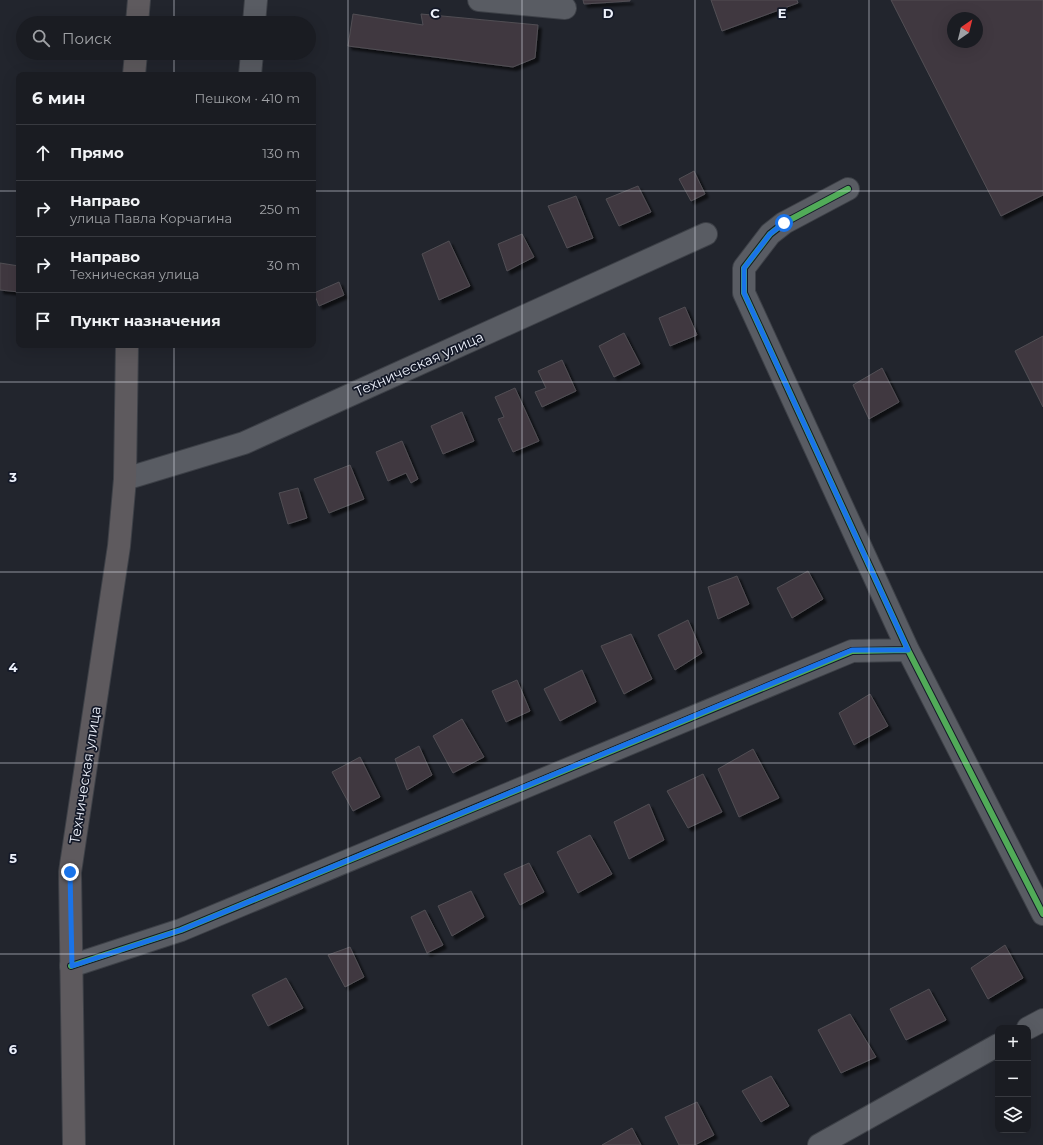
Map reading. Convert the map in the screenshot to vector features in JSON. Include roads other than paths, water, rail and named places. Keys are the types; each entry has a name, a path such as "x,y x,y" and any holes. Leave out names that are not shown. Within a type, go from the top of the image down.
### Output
{"main road":[{"path":"138,16 139,0"},
{"path":"134,72 135,60"},
{"name":"Техническая улица","path":"74,1145 70,872 119,546 125,479 127,348"}],"street":[{"path":"255,16 256,0"},
{"path":"479,0 565,8"},
{"path":"250,72 251,60"},
{"path":"848,189 784,223 770,234 744,268 744,293 908,650 1043,914"},
{"name":"Техническая улица","path":"125,479 244,443 706,234"},
{"path":"72,966 181,930 852,650 908,650"},
{"path":"1031,1026 1043,1020"},
{"path":"819,1145 995,1047"}]}
